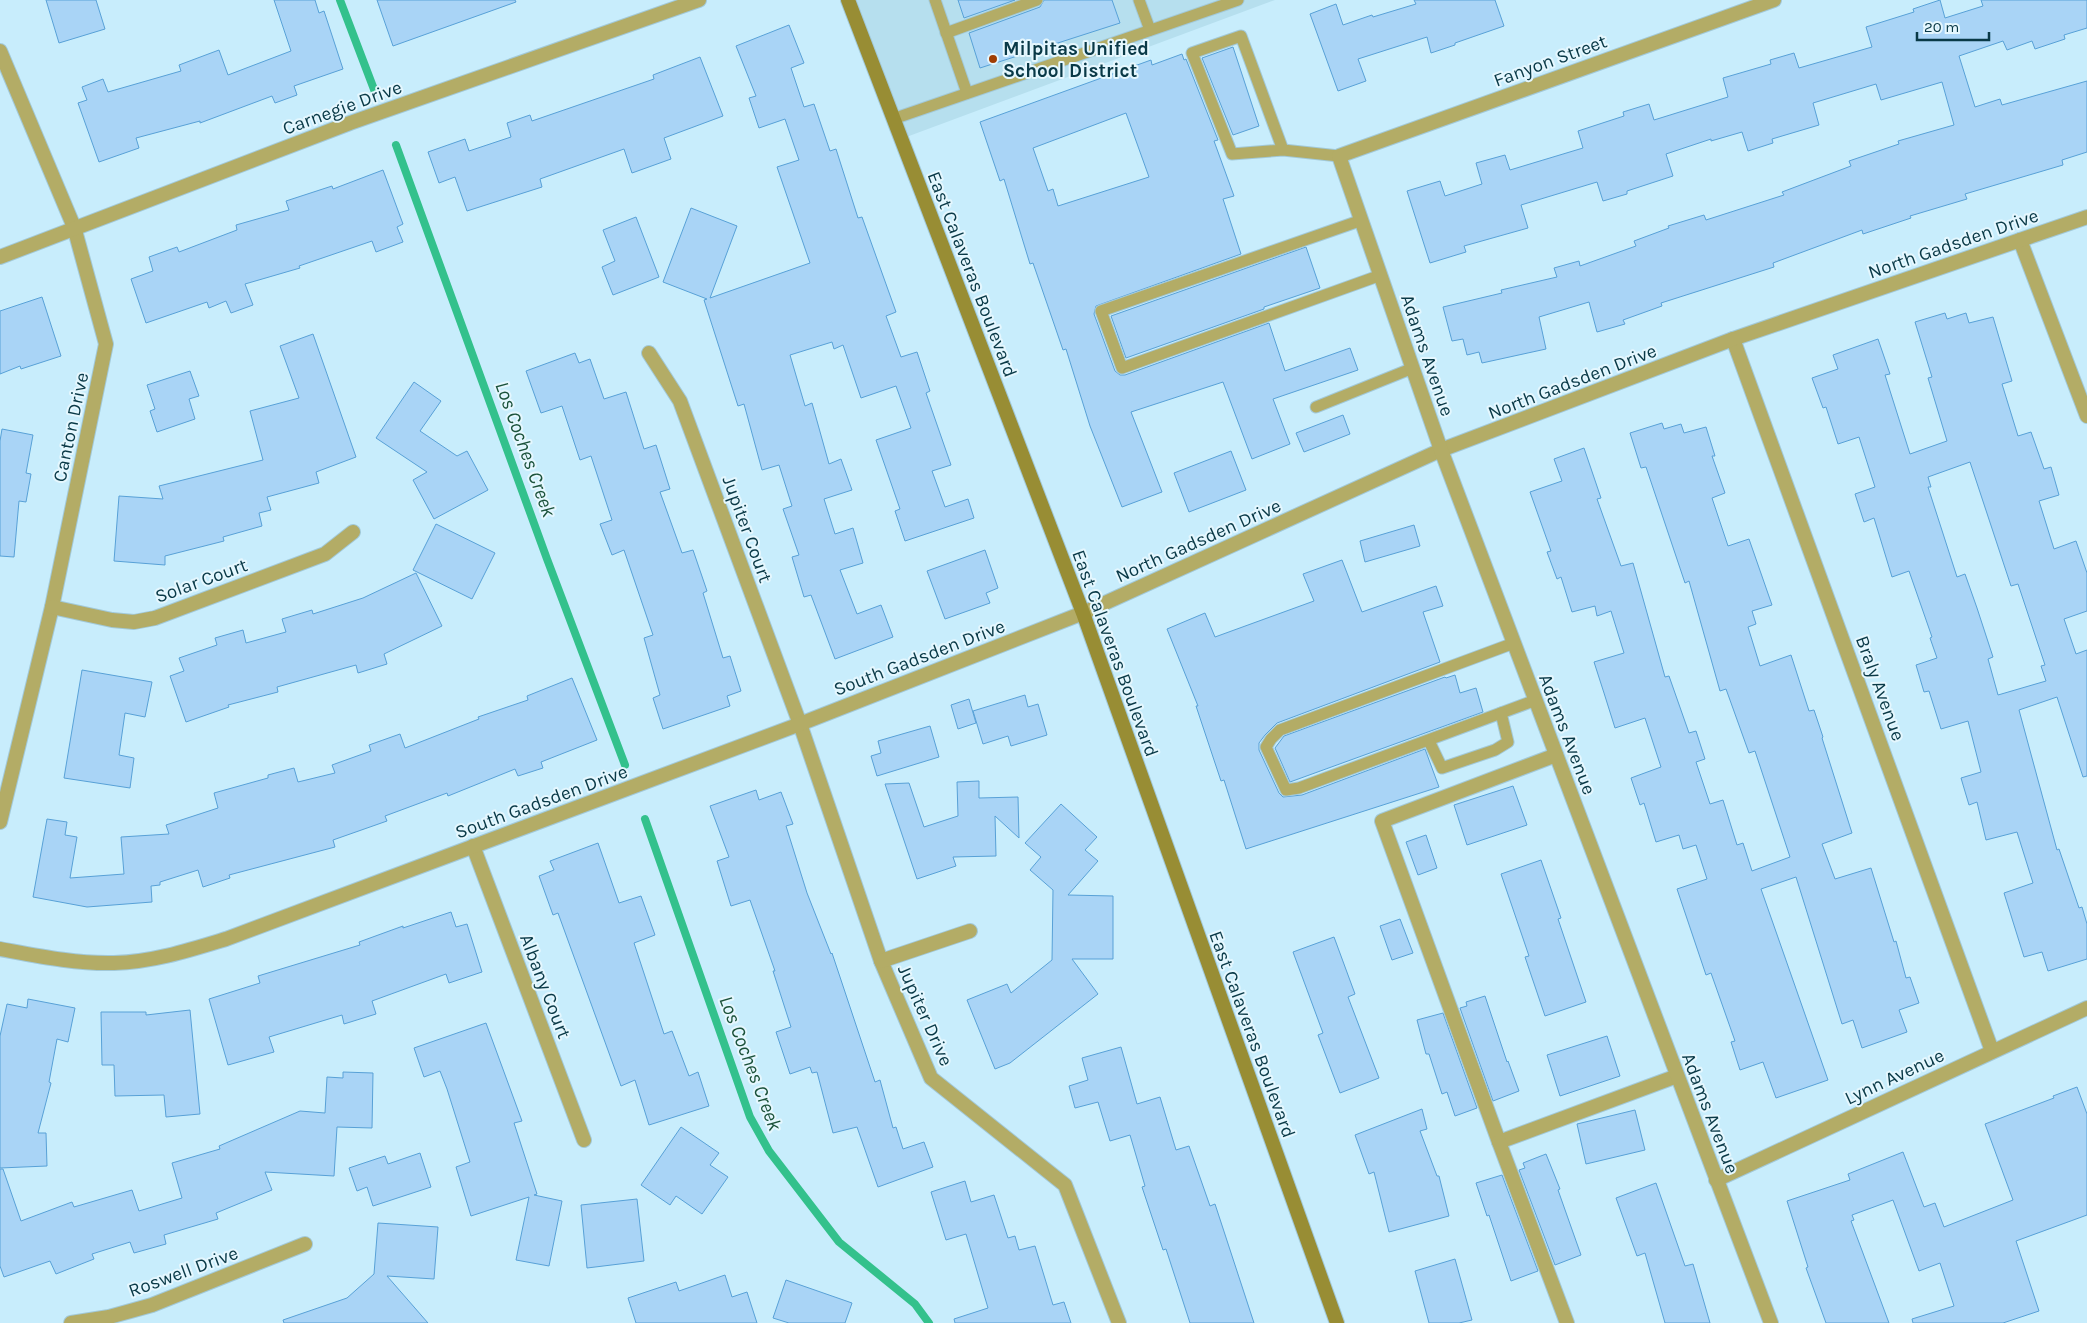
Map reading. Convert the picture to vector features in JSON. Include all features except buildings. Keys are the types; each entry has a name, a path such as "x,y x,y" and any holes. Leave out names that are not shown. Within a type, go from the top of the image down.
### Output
{"main road":[{"name":"East Calaveras Boulevard","path":"848,0 1083,613 1337,1323"}],"street":[{"name":"Carnegie Drive","path":"0,257 74,227 350,123 699,0"},
{"name":"Fanyon Street","path":"1339,156 1774,0"},
{"name":"Canton Drive","path":"0,51 74,227 106,344 52,607 0,822"},
{"name":"Adams Avenue","path":"1339,156 1441,450 1771,1323"},
{"name":"North Gadsden Drive","path":"1083,613 1441,450 1733,339 2087,217"},
{"path":"2020,240 2087,416"},
{"name":"Braly Avenue","path":"1733,339 1992,1051"},
{"name":"Jupiter Court","path":"649,353 680,401 800,724"},
{"name":"Solar Court","path":"52,607 112,620 134,622 155,618 326,554 353,532"},
{"name":"South Gadsden Drive","path":"0,949 78,962 115,963 155,959 226,938 800,724 1083,613"},
{"name":"Jupiter Drive","path":"800,724 880,961 931,1078 1065,1185 1119,1323"},
{"path":"1556,756 1382,821 1567,1323"},
{"name":"Albany Court","path":"473,846 584,1140"},
{"path":"880,961 970,931"},
{"name":"Lynn Avenue","path":"1716,1180 2087,1008"},
{"path":"1499,1142 1677,1076"},
{"name":"Roswell Drive","path":"71,1323 109,1317 152,1305 305,1244"}],"lane":[{"path":"935,0 967,94"},
{"path":"946,33 1037,0"},
{"path":"1139,0 1150,30"},
{"path":"893,119 1238,0"},
{"path":"1283,150 1241,36 1192,53 1232,154 1283,150 1339,156"},
{"path":"1362,220 1101,311 1122,368 1381,275"},
{"path":"1316,407 1413,368"},
{"path":"1514,643 1280,730 1266,747 1286,790 1299,788 1536,700"},
{"path":"1429,741 1442,768 1495,750 1508,742 1500,712"}],"shaded area":[{"name":"Milpitas Unified School District","path":"848,0 1275,0 901,139"}],"waterway":[{"name":"Los Coches Creek","path":"340,0 375,92"},
{"name":"Los Coches Creek","path":"396,145 547,559 625,765"},
{"name":"Los Coches Creek","path":"645,819 750,1117 769,1151 839,1242 915,1304 929,1323"}],"place":[{"name":"Milpitas Unified School District","path":"993,59"}]}
